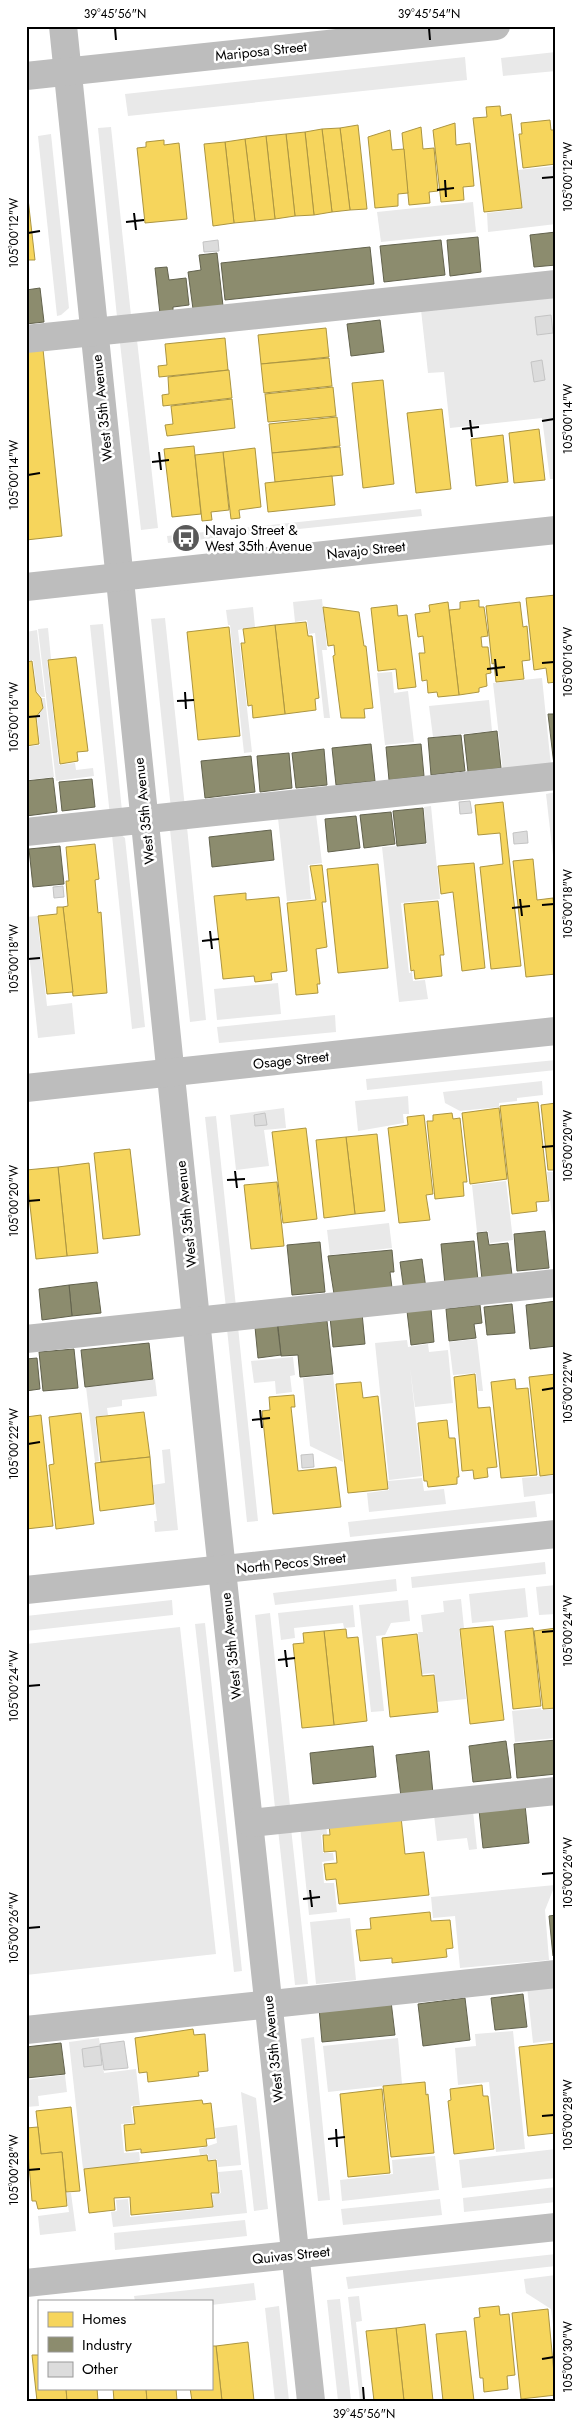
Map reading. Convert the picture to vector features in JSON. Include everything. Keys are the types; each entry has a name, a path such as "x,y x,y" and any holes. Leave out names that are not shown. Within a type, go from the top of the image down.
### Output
{"street":[{"name":"West 35th Avenue","path":"63,26 222,1570 311,2401"},
{"name":"Mariposa Street","path":"26,76 496,26"},
{"path":"26,339 556,284"},
{"name":"Navajo Street","path":"26,587 556,530"},
{"path":"26,832 556,776"},
{"name":"Osage Street","path":"26,1088 556,1031"},
{"path":"26,1339 556,1283"},
{"name":"North Pecos Street","path":"26,1590 556,1534"},
{"path":"250,1823 556,1791"},
{"path":"26,2030 556,1974"},
{"name":"Quivas Street","path":"26,2283 556,2227"}],"shaded area":[{"path":"556,52 556,71 503,76 501,58"},
{"path":"465,57 467,80 128,116 125,94"},
{"path":"111,127 132,325 118,327 98,128"},
{"path":"51,134 69,308 57,316 38,136"},
{"path":"556,166 556,224 488,232 487,213 522,209 518,170"},
{"path":"473,202 476,232 381,242 377,212"},
{"path":"556,295 556,479 550,479 542,418 450,428 444,372 428,373 421,310"},
{"path":"137,340 158,528 141,530 120,343"},
{"path":"421,509 422,516 168,543 167,536"},
{"path":"322,599 327,650 322,650 330,718 324,718 315,633 309,634 307,620 295,622 293,602"},
{"path":"253,607 255,627 238,630 252,752 244,753 230,625 228,625 226,610"},
{"path":"165,618 185,808 171,809 151,619"},
{"path":"103,624 122,811 110,816 90,625"},
{"path":"48,628 51,659 47,660 59,765 75,763 76,770 93,768 94,776 56,781 38,629"},
{"path":"37,630 45,697 42,697 37,692 33,660 26,661 26,632"},
{"path":"392,672 394,693 408,691 414,742 385,745 377,673"},
{"path":"542,678 551,766 503,772 493,683"},
{"path":"42,698 45,698 54,777 26,780 26,747 40,745 37,717 43,708"},
{"path":"489,700 492,731 433,737 429,706"},
{"path":"556,792 556,882 546,794"},
{"path":"431,806 440,899 401,903 409,973 412,972 413,981 425,980 428,999 399,1002 382,847 427,844 424,807"},
{"path":"316,814 322,863 308,865 311,899 287,901 278,818"},
{"path":"187,827 206,1020 190,1022 170,829"},
{"path":"120,834 125,838 145,1027 132,1029 112,835"},
{"path":"37,916 47,1006 72,1003 75,1034 38,1038 26,924 26,917"},
{"path":"278,983 281,1014 217,1020 214,989"},
{"path":"335,1015 336,1032 219,1043 217,1027"},
{"path":"556,1060 556,1070 367,1090 366,1079"},
{"path":"542,1081 543,1095 517,1098 517,1101 499,1103 499,1107 460,1111 445,1103 443,1092"},
{"path":"408,1096 409,1114 403,1114 404,1123 358,1131 355,1101"},
{"path":"284,1108 286,1128 264,1130 269,1166 236,1170 230,1115"},
{"path":"216,1116 236,1307 226,1308 205,1117"},
{"path":"547,1172 556,1172 556,1234 554,1234"},
{"path":"506,1181 513,1240 490,1243 488,1231 477,1232 472,1185"},
{"path":"389,1223 392,1248 330,1255 327,1230"},
{"path":"238,1327 258,1521 247,1522 227,1329"},
{"path":"477,1339 483,1391 478,1391 476,1373 453,1375 449,1342"},
{"path":"407,1340 408,1347 428,1344 429,1352 448,1350 453,1403 415,1407 410,1367 422,1476 389,1480 375,1343"},
{"path":"293,1357 295,1375 290,1376 292,1392 276,1394 275,1381 254,1383 251,1361"},
{"path":"333,1375 343,1462 310,1446 303,1378"},
{"path":"155,1379 157,1396 122,1400 122,1406 107,1408 108,1415 95,1417 99,1461 95,1462 86,1387"},
{"path":"170,1449 178,1530 155,1532 154,1521 157,1521 153,1485 165,1483 162,1450"},
{"path":"556,1475 556,1493 524,1497 522,1478"},
{"path":"422,1478 424,1491 444,1489 446,1504 369,1512 367,1493 389,1490 388,1481"},
{"path":"535,1501 537,1517 350,1537 348,1522"},
{"path":"545,1562 546,1574 412,1588 411,1577"},
{"path":"396,1579 397,1591 275,1605 273,1593"},
{"path":"556,1585 556,1614 539,1615 536,1587"},
{"path":"525,1588 528,1617 472,1623 469,1594"},
{"path":"461,1599 464,1628 459,1629 466,1699 437,1702 434,1673 422,1674 418,1632 423,1632 421,1615 444,1612 443,1601"},
{"path":"172,1600 173,1615 26,1631 26,1616"},
{"path":"408,1600 410,1621 391,1623 385,1635 376,1636 384,1711 371,1712 359,1605"},
{"path":"353,1605 355,1627 344,1628 343,1623 294,1628 295,1638 281,1640 278,1613"},
{"path":"270,1613 290,1806 275,1808 255,1615"},
{"path":"205,1623 242,1971 234,1972 195,1624"},
{"path":"180,1627 216,1954 26,1975 26,1644"},
{"path":"541,1708 541,1710 556,1709 556,1738 515,1742 512,1711"},
{"path":"473,1811 477,1849 469,1850 467,1838 437,1841 434,1815"},
{"path":"326,1823 327,1834 321,1835 323,1853 333,1853 334,1860 322,1862 324,1883 334,1883 337,1912 309,1915 300,1826"},
{"path":"291,1828 308,1984 295,1985 278,1829"},
{"path":"555,1885 545,1910 549,1960 460,1968 455,1916 433,1918 431,1897"},
{"path":"350,1918 356,1980 316,1984 310,1922"},
{"path":"556,1983 556,2040 533,2043 527,1986"},
{"path":"513,2031 525,2149 496,2152 489,2082 458,2085 455,2048 476,2046 475,2034"},
{"path":"314,2037 330,2200 318,2201 301,2039"},
{"path":"99,2038 104,2073 136,2069 140,2105 131,2106 133,2123 121,2124 124,2153 139,2152 140,2160 137,2163 83,2169 69,2042"},
{"path":"398,2038 402,2084 328,2092 323,2046"},
{"path":"65,2075 67,2092 38,2096 39,2106 26,2107 26,2080"},
{"path":"241,2092 256,2098 268,2209 254,2211"},
{"path":"237,2125 241,2165 218,2167 217,2159 209,2160 208,2154 200,2155 199,2149 217,2143 215,2128"},
{"path":"556,2149 556,2178 462,2188 459,2160"},
{"path":"435,2156 439,2190 342,2201 340,2180 393,2174 392,2160"},
{"path":"242,2170 247,2213 113,2227 111,2212 117,2211 116,2200 128,2199 130,2217 213,2208 212,2195 221,2193 218,2172"},
{"path":"556,2187 556,2202 464,2212 463,2198"},
{"path":"66,2193 71,2193 76,2231 40,2235 38,2216 69,2212"},
{"path":"440,2199 442,2215 343,2225 341,2209"},
{"path":"245,2220 247,2236 115,2250 114,2233"},
{"path":"556,2254 556,2266 348,2289 346,2277"},
{"path":"556,2275 556,2347 551,2309 526,2293 524,2279"},
{"path":"254,2283 256,2300 212,2305 212,2300 135,2300 134,2296"},
{"path":"359,2296 362,2321 356,2322 364,2401 360,2401 348,2297"},
{"path":"340,2299 351,2401 338,2401 327,2300"},
{"path":"279,2306 289,2401 275,2401 265,2308"}],"building: Homes":[{"path":"500,106 501,116 511,114 522,208 484,212 473,118 487,117 486,107"},
{"path":"550,120 551,130 554,130 556,164 523,168 519,134 522,134 521,123"},
{"path":"455,123 456,145 470,143 474,186 463,187 464,200 441,202 433,130"},
{"path":"358,125 367,209 350,210 340,128"},
{"path":"421,127 423,149 434,148 438,191 429,192 430,203 409,205 402,133"},
{"path":"340,128 350,210 332,212 322,129"},
{"path":"322,129 332,212 314,215 305,132"},
{"path":"390,130 392,150 404,149 408,193 398,194 398,206 375,208 368,137"},
{"path":"305,132 314,215 295,216 286,134"},
{"path":"286,134 295,216 275,219 266,136"},
{"path":"266,136 275,219 255,221 245,139"},
{"path":"245,139 255,221 234,223 225,142"},
{"path":"164,140 164,145 179,143 187,219 145,223 137,148 146,147 146,142"},
{"path":"225,142 234,223 213,226 204,144"},
{"path":"26,181 35,260 26,260"},
{"path":"326,328 329,357 261,364 258,335"},
{"path":"225,338 228,370 159,377 158,366 167,365 165,344"},
{"path":"43,349 62,536 26,540 26,351"},
{"path":"329,358 332,386 264,393 261,364"},
{"path":"229,370 232,398 163,406 162,395 169,394 168,377"},
{"path":"383,380 394,484 363,488 352,383"},
{"path":"333,387 336,416 268,422 265,394"},
{"path":"232,399 235,428 167,436 165,425 173,424 171,406"},
{"path":"442,409 451,489 416,493 407,413"},
{"path":"337,417 340,446 272,453 269,424"},
{"path":"539,429 545,480 514,483 509,433"},
{"path":"503,435 508,482 476,486 471,439"},
{"path":"194,446 201,514 172,517 164,449"},
{"path":"340,447 343,475 275,482 272,453"},
{"path":"255,448 261,507 239,510 240,518 231,519 223,452"},
{"path":"223,452 229,510 211,512 212,520 202,521 195,455"},
{"path":"332,476 335,505 268,512 265,483"},
{"path":"556,595 556,682 548,683 546,668 534,670 526,598"},
{"path":"479,600 479,607 484,607 488,636 481,637 482,647 488,647 491,673 486,674 487,686 479,688 479,692 459,695 449,610 460,609 460,602"},
{"path":"448,602 459,695 438,697 437,692 428,693 427,680 422,681 419,653 425,653 423,636 418,637 415,614 430,612 429,605"},
{"path":"520,602 523,627 527,626 530,660 522,661 524,679 496,682 494,663 492,664 486,606"},
{"path":"397,605 398,616 407,615 416,687 398,689 396,669 378,671 371,608"},
{"path":"323,607 359,612 364,646 366,646 373,708 364,709 365,718 341,718 333,656 335,655 334,645 328,646"},
{"path":"306,622 308,636 312,636 319,698 315,699 316,710 285,714 275,625"},
{"path":"275,625 285,714 253,718 252,705 248,706 241,643 245,643 243,629"},
{"path":"229,627 240,736 198,740 187,632"},
{"path":"76,657 88,751 77,752 78,761 60,764 48,660"},
{"path":"32,661 36,692 41,698 43,708 36,717 39,744 26,746 26,662"},
{"path":"503,802 521,966 491,969 480,867 503,864 500,833 478,835 475,805"},
{"path":"95,844 99,879 95,880 98,913 101,912 107,993 73,996 63,907 68,906 66,881 69,881 66,847"},
{"path":"533,859 537,900 553,898 556,923 556,974 526,977 513,861"},
{"path":"474,863 485,968 462,971 453,892 441,894 438,866"},
{"path":"378,864 388,968 338,973 327,869"},
{"path":"322,865 326,902 322,902 327,947 316,949 320,984 317,984 318,993 296,995 287,903 316,900 310,866"},
{"path":"246,893 246,900 279,897 287,971 271,973 272,980 255,982 254,976 223,979 214,896"},
{"path":"438,901 444,955 440,955 442,976 415,979 414,970 411,971 404,904"},
{"path":"57,907 63,907 73,992 47,994 38,916 57,914"},
{"path":"538,1102 549,1201 536,1202 537,1211 512,1214 500,1106"},
{"path":"556,1103 556,1170 548,1170 541,1105"},
{"path":"499,1108 507,1179 470,1184 462,1113"},
{"path":"452,1113 453,1119 460,1118 467,1182 463,1182 464,1196 435,1199 427,1121 433,1121 433,1115"},
{"path":"424,1115 433,1194 426,1195 430,1220 399,1223 388,1128 408,1125 407,1117"},
{"path":"306,1128 317,1219 283,1223 272,1132"},
{"path":"377,1134 385,1211 355,1214 346,1137"},
{"path":"346,1137 355,1214 324,1218 316,1140"},
{"path":"130,1149 140,1235 103,1239 94,1153"},
{"path":"89,1163 98,1253 67,1256 58,1167"},
{"path":"58,1167 67,1256 36,1259 26,1170"},
{"path":"277,1182 284,1246 251,1249 244,1185"},
{"path":"475,1374 478,1408 490,1407 497,1467 487,1468 488,1477 474,1479 473,1470 462,1471 454,1377"},
{"path":"556,1374 556,1474 540,1476 529,1377"},
{"path":"515,1379 516,1389 528,1388 537,1475 501,1478 491,1382"},
{"path":"361,1382 363,1398 378,1396 388,1489 348,1493 336,1384"},
{"path":"294,1395 295,1407 291,1407 298,1471 336,1467 341,1507 273,1514 262,1411 270,1410 269,1397"},
{"path":"144,1412 150,1457 101,1462 96,1417"},
{"path":"81,1413 94,1524 56,1529 49,1465 54,1464 49,1417"},
{"path":"41,1415 53,1526 26,1529 26,1417"},
{"path":"447,1420 449,1438 455,1438 459,1477 457,1477 457,1484 428,1487 427,1481 424,1481 418,1423"},
{"path":"150,1457 154,1504 100,1511 95,1463"},
{"path":"493,1626 504,1720 470,1724 460,1629"},
{"path":"533,1628 541,1706 513,1709 505,1631"},
{"path":"556,1628 556,1708 543,1709 534,1631"},
{"path":"346,1629 347,1638 358,1637 367,1721 334,1725 324,1631"},
{"path":"324,1631 334,1725 302,1728 293,1644 304,1643 303,1633"},
{"path":"417,1634 422,1676 434,1675 438,1712 390,1717 382,1638"},
{"path":"401,1817 405,1854 424,1852 429,1895 339,1904 336,1879 326,1880 324,1864 337,1863 336,1851 324,1852 323,1835 330,1835 329,1824"},
{"path":"430,1912 431,1921 450,1920 453,1948 446,1949 447,1957 392,1963 392,1958 360,1961 356,1930 371,1929 370,1918"},
{"path":"193,2029 194,2035 205,2034 208,2071 198,2072 199,2076 148,2082 147,2072 139,2073 135,2038"},
{"path":"556,2043 556,2133 528,2136 519,2047"},
{"path":"425,2082 434,2153 391,2157 383,2086"},
{"path":"482,2085 483,2096 488,2096 494,2149 454,2154 448,2101 451,2100 450,2089"},
{"path":"382,2089 390,2173 348,2177 340,2094"},
{"path":"202,2100 203,2104 211,2103 215,2138 206,2139 207,2146 141,2153 141,2149 126,2151 124,2125 135,2124 133,2107"},
{"path":"71,2107 80,2191 66,2192 62,2152 41,2154 36,2111"},
{"path":"38,2127 41,2154 62,2152 67,2206 38,2209 36,2201 32,2201 26,2128"},
{"path":"207,2155 208,2161 216,2160 219,2193 211,2193 213,2207 131,2215 130,2197 114,2198 115,2210 89,2213 84,2169"},
{"path":"499,2306 500,2315 509,2314 515,2375 507,2376 508,2389 484,2392 483,2378 480,2378 474,2318 480,2317 479,2308"},
{"path":"548,2309 556,2395 521,2399 512,2313"},
{"path":"425,2324 433,2401 404,2401 396,2328"},
{"path":"396,2328 404,2401 374,2401 366,2331"},
{"path":"466,2331 474,2401 443,2401 436,2334"},
{"path":"248,2342 254,2401 222,2401 216,2346"},
{"path":"212,2346 216,2346 222,2401 192,2401 190,2390 212,2390"},
{"path":"32,2355 38,2355 38,2390 66,2390 67,2401 37,2401"},
{"path":"66,2390 97,2390 98,2401 67,2401"},
{"path":"113,2390 146,2390 147,2401 114,2401"},
{"path":"146,2390 176,2390 177,2401 147,2401"}],"building: Industry":[{"path":"556,232 556,265 534,267 530,235"},
{"path":"478,237 481,272 450,276 447,240"},
{"path":"441,240 445,275 384,282 380,246"},
{"path":"370,247 374,284 225,300 221,263"},
{"path":"217,253 223,306 193,309 188,272 201,270 199,255"},
{"path":"167,267 169,280 186,278 189,305 173,307 173,313 160,314 155,268"},
{"path":"40,288 44,322 26,324 26,290"},
{"path":"380,320 384,352 351,356 347,324"},
{"path":"548,714 556,714 556,765 554,765"},
{"path":"497,731 501,768 468,772 464,735"},
{"path":"461,735 465,771 431,775 428,738"},
{"path":"371,744 375,781 336,785 332,748"},
{"path":"421,744 424,776 389,780 386,747"},
{"path":"324,749 327,785 296,788 292,753"},
{"path":"289,753 292,788 260,792 257,756"},
{"path":"251,756 255,792 205,798 201,761"},
{"path":"53,778 57,812 26,816 26,781"},
{"path":"92,779 95,807 62,811 59,782"},
{"path":"423,808 426,843 397,846 393,811"},
{"path":"391,812 395,844 364,848 360,815"},
{"path":"356,816 360,848 328,852 325,819"},
{"path":"271,830 274,860 212,867 209,837"},
{"path":"60,846 64,884 33,887 29,849"},
{"path":"545,1231 549,1268 517,1271 514,1234"},
{"path":"487,1232 489,1245 508,1243 512,1275 482,1279 477,1233"},
{"path":"474,1241 478,1281 445,1285 441,1244"},
{"path":"320,1242 325,1292 292,1295 287,1245"},
{"path":"392,1250 394,1272 390,1272 392,1288 334,1294 328,1256"},
{"path":"422,1259 426,1289 404,1291 400,1262"},
{"path":"97,1282 101,1313 72,1316 69,1285"},
{"path":"69,1285 72,1316 42,1320 39,1289"},
{"path":"556,1301 556,1346 530,1349 526,1305"},
{"path":"512,1304 515,1333 487,1335 484,1307"},
{"path":"480,1305 482,1323 474,1324 476,1338 449,1341 446,1309"},
{"path":"431,1309 434,1342 411,1345 407,1311"},
{"path":"362,1313 365,1344 333,1347 330,1317"},
{"path":"327,1321 333,1374 300,1377 298,1355 281,1356 278,1326"},
{"path":"277,1322 281,1355 258,1358 255,1327"},
{"path":"149,1343 153,1379 85,1387 81,1350"},
{"path":"74,1349 78,1388 43,1391 39,1352"},
{"path":"37,1358 40,1389 26,1391 26,1359"},
{"path":"556,1740 556,1774 517,1778 514,1744"},
{"path":"506,1741 511,1778 473,1782 469,1746"},
{"path":"373,1746 376,1777 313,1784 310,1753"},
{"path":"429,1751 433,1794 401,1797 396,1755"},
{"path":"525,1805 529,1843 483,1848 479,1810"},
{"path":"556,1915 556,1956 553,1956 549,1916"},
{"path":"523,1994 527,2027 495,2030 491,1998"},
{"path":"465,1998 470,2040 423,2046 418,2004"},
{"path":"391,2001 395,2035 322,2042 319,2008"},
{"path":"61,2043 65,2074 26,2078 26,2047"}],"building: Other":[{"path":"218,240 219,251 204,252 203,242"},
{"path":"551,315 553,333 537,335 535,317"},
{"path":"542,360 545,380 534,382 531,362"},
{"path":"470,801 472,813 460,814 459,802"},
{"path":"527,831 528,843 514,844 513,833"},
{"path":"63,886 64,897 54,898 53,887"},
{"path":"265,1113 267,1125 255,1126 254,1115"},
{"path":"313,1454 314,1467 302,1468 301,1455"},
{"path":"124,2041 128,2068 104,2070 100,2044"},
{"path":"100,2046 102,2065 84,2067 82,2049"}],"place":[{"name":"Navajo Street & West 35th Avenue","path":"186,538"}]}
